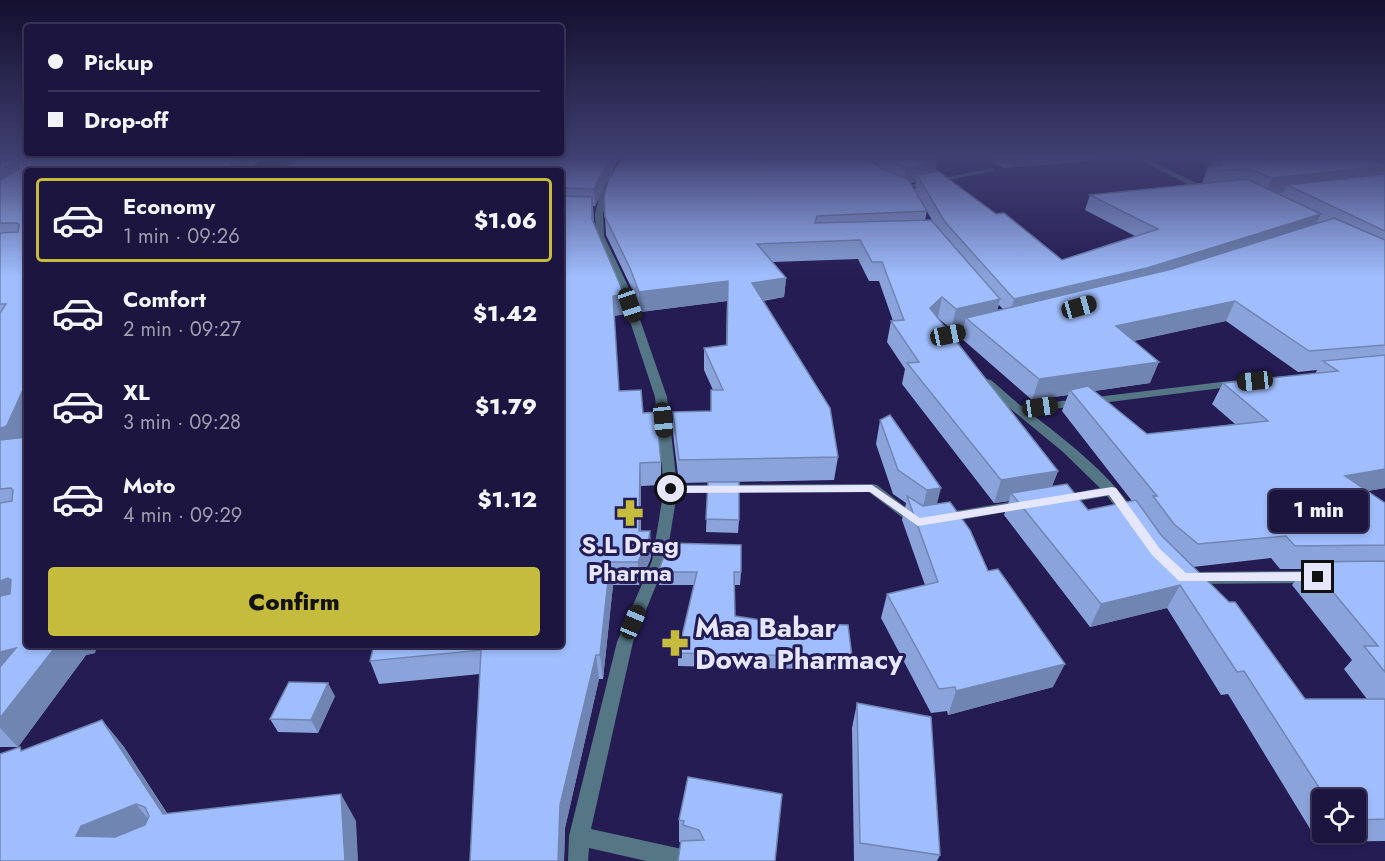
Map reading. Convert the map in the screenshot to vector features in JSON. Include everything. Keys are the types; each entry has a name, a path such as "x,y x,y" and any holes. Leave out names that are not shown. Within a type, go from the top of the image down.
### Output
{"street":[{"path":"578,861 579,836 625,642 659,561 671,489 661,397 624,288 600,236 595,210 602,197"},
{"path":"913,197 919,209"},
{"path":"962,352 948,335 994,325"},
{"path":"982,376 996,393 1046,431 1112,491 1137,526"},
{"path":"1019,410 1250,382"},
{"path":"671,489 872,488 918,522 1032,504"},
{"path":"1055,500 1112,491"},
{"path":"1177,571 1184,578 1326,577"},
{"path":"579,836 692,861"}],"building":[{"path":"0,197 24,197 24,388 7,425 0,428 0,313 6,304 0,304 0,233 18,232 19,225 0,223"},
{"path":"564,197 592,197 592,219 624,294 613,296 619,391 641,390 643,413 656,412 661,462 640,463 639,531 650,531 638,562 610,562 600,655 596,655 560,805 558,861 470,861 481,650 370,661 373,648 564,648"},
{"path":"604,197 919,197 927,211 817,216 815,223 931,220 1000,299 956,309 942,297 930,308 1058,471 1001,480 907,363 919,362 891,321 904,320 882,262 872,262 860,240 757,244 786,278 752,283 830,408 838,457 679,460 673,412 711,411 711,390 723,390 704,348 727,345 728,281 639,292 605,217"},
{"path":"930,197 973,197 996,214 1004,213 1062,260 1158,229 1094,197 1285,197 1321,214 1147,268 1014,299 945,222"},
{"path":"1313,197 1385,197 1385,231"},
{"path":"1334,218 1385,240 1385,345 1309,351 1235,301 1116,326 1159,362 1039,379 966,318 1172,269"},
{"path":"1385,355 1385,469 1345,476 1385,503 1385,545 1295,546 1286,536 1198,544 1174,524 1153,496 1157,496 1070,390 1088,386 1147,434 1268,421 1223,383 1338,371 1323,361"},
{"path":"890,415 941,488 927,490 898,470 880,420"},
{"path":"24,437 24,648 55,648 0,718 0,667 16,648 0,652 0,596 10,594 11,580 8,578 0,581 0,503 12,501 13,490 11,488 0,489 0,440"},
{"path":"708,482 739,482 739,520 706,519"},
{"path":"1067,484 1088,510 1136,500 1161,535 1229,602 1235,602 1305,699 1385,699 1385,819 1366,820 1366,789 1320,789 1244,671 1237,672 1180,585 1101,604 1011,493"},
{"path":"907,496 923,506 950,502 970,530 988,571 998,569 1065,664 956,691 955,687 939,689 887,594 938,582"},
{"path":"669,543 741,545 741,572 734,572 735,616 780,623 848,625 852,657 678,653 697,572 658,572"},
{"path":"1385,561 1385,672 1364,646 1378,646 1308,562"},
{"path":"289,682 328,683 311,720 270,719"},
{"path":"857,703 931,717 940,855 860,843"},
{"path":"102,720 163,814 341,794 345,861 0,861 0,754 20,747 21,751","holes":["136,804 145,807 149,816 145,825 115,837 76,836 81,826"]},
{"path":"688,777 782,794 775,861 678,861 681,841 704,840 699,830 683,825 684,821 679,820"}],"place":[{"name":"S.L Drag Pharma","path":"630,513"},
{"name":"Maa Babar Dowa Pharmacy","path":"675,643"}],"route":[{"path":"671,489 872,488 918,522 1112,491 1156,552 1184,578 1318,577"}]}
